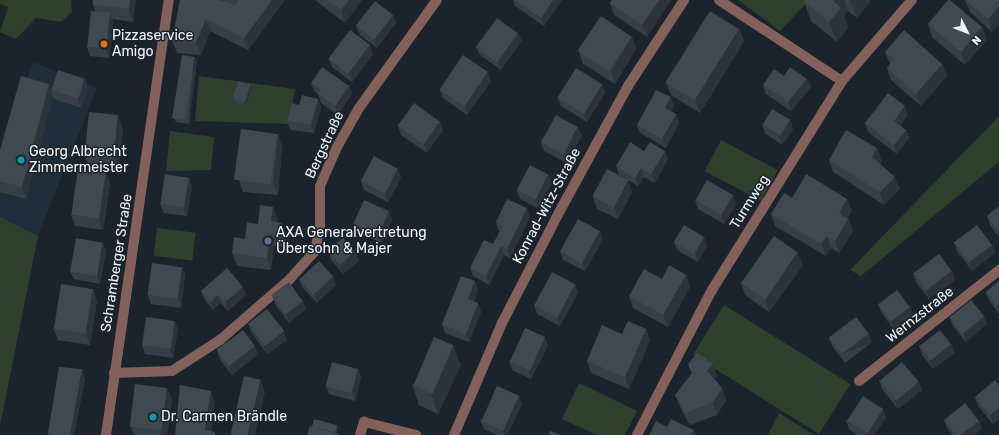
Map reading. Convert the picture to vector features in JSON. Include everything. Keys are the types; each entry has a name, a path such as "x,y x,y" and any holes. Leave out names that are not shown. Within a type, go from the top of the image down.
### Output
{"street":[{"name":"Schramberger Straße","path":"106,435 169,0"},
{"name":"Bergstraße","path":"114,373 172,371 220,340 289,280 315,251 320,225 320,186 337,147 359,108 437,0"},
{"name":"Konrad-Witz-Straße","path":"454,435 502,323 562,207 628,86 684,0"},
{"path":"719,0 842,82"},
{"name":"Turmweg","path":"637,435 712,290 842,82 912,0"},
{"name":"Wernzstraße","path":"859,381 999,270"},
{"path":"360,435 364,422 416,435"}],"shaded area":[{"path":"33,62 97,88 38,236 0,217 0,153"}],"green space":[{"path":"0,0 71,0 72,12 61,22 36,18 16,39 0,32 8,7 0,4"},
{"path":"738,0 809,0 780,31"},
{"path":"199,76 295,89 289,124 195,121"},
{"path":"999,116 999,162 861,276 850,270"},
{"path":"170,131 214,137 211,170 166,171"},
{"path":"721,140 778,170 761,201 705,171"},
{"path":"0,217 38,236 0,426"},
{"path":"157,228 196,233 192,261 154,256"},
{"path":"724,305 850,384 819,434 693,355"},
{"path":"579,383 637,411 625,435 597,435 562,419"},
{"path":"779,413 814,435 768,435"}],"building":[{"path":"93,0 130,0 129,9 93,5"},
{"path":"180,0 219,0 235,5 239,0 272,0 244,38 206,19 196,42 172,40"},
{"path":"327,0 349,0 341,10"},
{"path":"515,0 553,0 541,18"},
{"path":"612,0 659,0 642,25 610,3"},
{"path":"834,0 833,1 841,8 829,22 804,1"},
{"path":"948,0 950,0 982,27 961,52 928,24"},
{"path":"965,0 999,0 999,6 988,19"},
{"path":"375,1 393,15 374,40 356,25"},
{"path":"91,11 110,13 106,49 87,47"},
{"path":"710,11 739,29 694,100 665,82"},
{"path":"601,16 632,37 608,72 578,51"},
{"path":"497,18 518,33 497,62 476,47"},
{"path":"350,30 370,45 348,74 328,59"},
{"path":"904,30 942,64 916,94 887,68 894,59 885,52"},
{"path":"182,55 195,57 185,120 172,118"},
{"path":"463,55 488,72 464,107 440,90"},
{"path":"322,67 349,86 335,106 318,94 321,89 311,83"},
{"path":"790,67 807,79 788,102 763,85 774,69 784,76"},
{"path":"576,68 602,84 584,114 557,98"},
{"path":"58,70 85,79 78,99 52,90"},
{"path":"21,76 49,84 22,187 0,181 0,150"},
{"path":"238,81 250,85 245,102 232,98"},
{"path":"656,90 671,97 665,108 676,114 662,139 637,125"},
{"path":"888,93 905,106 894,121 906,130 894,145 865,123"},
{"path":"302,95 318,99 311,125 287,121 292,103 299,105"},
{"path":"414,103 440,122 423,144 398,126"},
{"path":"772,109 790,120 781,135 763,124"},
{"path":"89,112 118,115 113,157 85,154"},
{"path":"556,115 578,127 563,154 541,142"},
{"path":"241,129 278,134 271,185 234,180"},
{"path":"846,130 877,148 872,157 895,177 880,192 829,160"},
{"path":"630,142 644,151 650,142 665,151 651,174 641,168 635,178 616,166"},
{"path":"374,156 398,169 385,193 361,181"},
{"path":"530,165 549,175 535,200 517,190"},
{"path":"78,168 106,172 99,218 71,215"},
{"path":"607,169 628,180 614,208 592,196"},
{"path":"165,174 189,178 184,207 160,204"},
{"path":"806,174 847,199 839,213 848,219 835,241 827,236 821,244 771,214 784,193 792,198"},
{"path":"707,180 733,195 721,215 696,200"},
{"path":"507,199 527,208 507,249 501,246 486,276 470,268 484,240 493,244 503,226 496,222"},
{"path":"364,200 389,211 378,235 353,224"},
{"path":"260,205 273,207 271,221 282,223 280,236 270,234 267,258 232,253 234,237 245,239 247,222 258,224"},
{"path":"999,206 999,232 987,216"},
{"path":"578,219 600,231 582,263 560,251"},
{"path":"684,225 704,237 693,254 674,242"},
{"path":"977,225 992,245 969,262 954,242"},
{"path":"774,236 798,253 765,299 741,283"},
{"path":"76,238 103,243 97,276 70,271"},
{"path":"343,238 355,252 340,265 328,251"},
{"path":"939,254 952,271 926,290 913,273"},
{"path":"319,261 333,276 314,295 299,279"},
{"path":"152,263 182,267 177,299 148,295"},
{"path":"669,265 686,275 663,315 629,296 644,269 662,279"},
{"path":"227,268 243,287 225,302 218,295 210,302 201,291"},
{"path":"552,272 575,284 557,318 534,306"},
{"path":"461,276 475,281 468,299 478,303 466,334 442,324"},
{"path":"999,281 999,305 997,306 986,292"},
{"path":"289,282 303,301 285,314 271,295"},
{"path":"61,284 93,289 86,333 54,328"},
{"path":"897,290 910,307 890,321 878,304"},
{"path":"971,300 984,316 962,334 949,318"},
{"path":"267,309 284,331 265,346 248,324"},
{"path":"146,317 175,321 171,349 142,345"},
{"path":"856,317 869,334 841,354 829,337"},
{"path":"628,321 646,329 625,377 587,361 602,325 622,334"},
{"path":"525,328 545,337 530,371 510,362"},
{"path":"243,330 255,346 229,366 217,350"},
{"path":"940,330 951,344 931,360 920,346"},
{"path":"434,337 453,345 433,394 413,386"},
{"path":"697,353 713,364 707,371 722,388 713,402 686,413 675,395 692,373 688,364"},
{"path":"332,362 358,369 352,393 326,386"},
{"path":"902,362 919,382 896,401 880,381"},
{"path":"59,367 82,369 70,435 56,435 48,433"},
{"path":"244,376 261,380 248,435 231,434"},
{"path":"995,380 999,385 999,408 990,415 975,397"},
{"path":"135,384 167,388 162,431 130,427"},
{"path":"180,385 211,391 205,430 215,432 215,435 175,435"},
{"path":"497,386 519,396 503,430 482,421"},
{"path":"863,396 883,409 867,433 847,420"},
{"path":"965,403 979,421 960,435 956,435 944,420"},
{"path":"314,419 337,425 335,433 312,427"},
{"path":"671,419 694,430 691,435 649,435 656,421 667,427"},
{"path":"310,426 341,435 307,435"},
{"path":"550,431 561,435 549,435"}],"place":[{"name":"Pizzaservice Amigo","path":"104,44"},
{"name":"Georg Albrecht Zimmermeister","path":"21,160"},
{"name":"AXA Generalvertretung Übersohn & Majer","path":"268,241"},
{"name":"Dr. Carmen Brändle","path":"153,417"}]}
